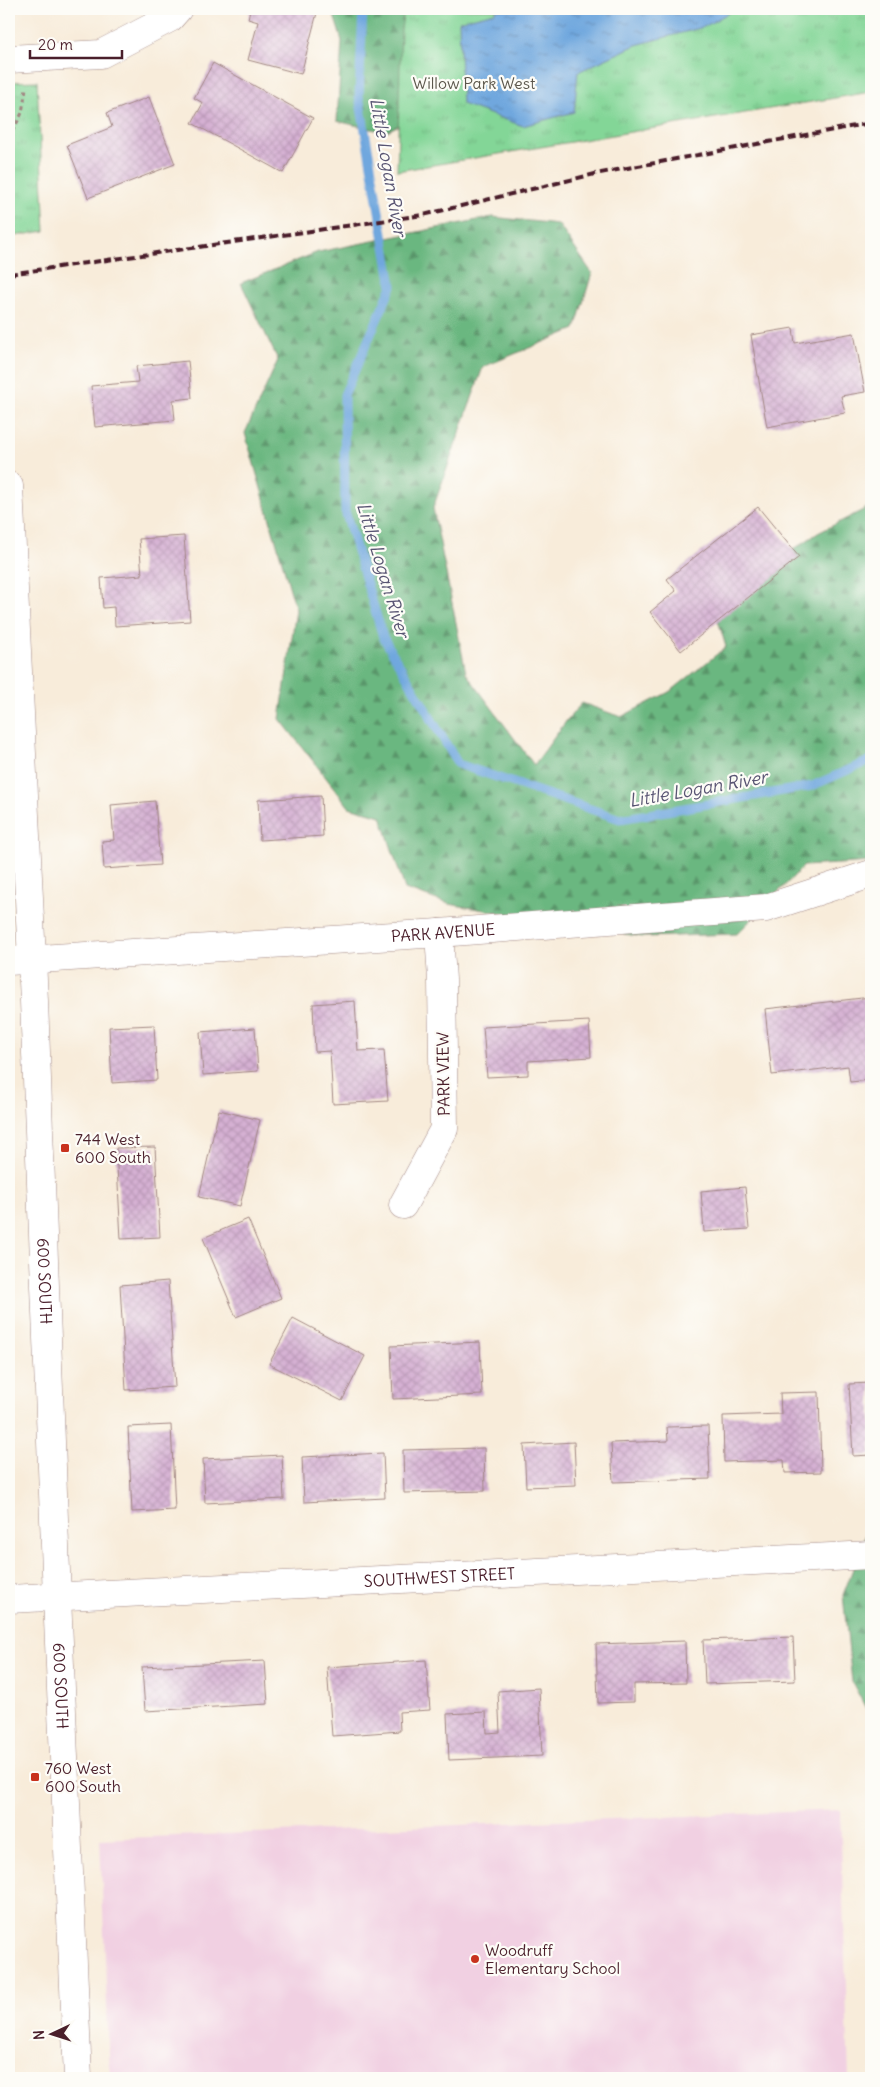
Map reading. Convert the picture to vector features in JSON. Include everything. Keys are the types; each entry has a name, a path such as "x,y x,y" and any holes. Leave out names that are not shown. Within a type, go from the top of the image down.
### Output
{"street":[{"path":"9,59 101,54 170,18 178,9"},
{"name":"600 SOUTH","path":"9,486 20,961 57,1597 78,2078"},
{"name":"PARK AVENUE","path":"20,961 439,933 766,908 871,874"},
{"name":"PARK VIEW","path":"403,1205 444,1129 442,980 439,933"},
{"name":"SOUTHWEST STREET","path":"9,1599 871,1555"}],"path":[{"path":"9,138 22,113 26,83"}],"shaded area":[{"name":"Woodruff Elementary School","path":"840,1810 849,2078 110,2078 100,1839"}],"green space":[{"path":"332,9 430,9 433,108 385,132 337,121 342,41"},
{"name":"Willow Park West","path":"404,9 871,9 871,92 397,171 401,29"},
{"path":"37,81 45,231 9,237 9,82"},
{"path":"492,217 558,224 592,273 575,329 483,367 433,508 466,673 534,765 582,703 621,717 671,691 726,647 713,603 818,533 871,506 871,862 804,866 737,934 643,937 449,904 405,889 381,816 349,807 280,719 296,610 245,433 278,360 241,283 318,252"},
{"path":"871,1521 871,1718 852,1682 843,1595"}],"water":[{"path":"497,9 735,9 704,27 636,45 578,72 574,112 523,126 462,104 459,21 495,12"}],"building":[{"path":"250,9 318,9 301,74 248,60 258,22 248,19"},
{"path":"213,63 313,118 283,173 192,123 203,103 194,98"},
{"path":"149,97 175,164 88,198 67,145 112,127 107,113"},
{"path":"793,328 795,343 854,333 865,392 841,396 845,413 767,427 751,335"},
{"path":"188,361 192,398 173,400 175,420 95,427 91,386 138,382 136,366"},
{"path":"758,507 799,557 681,651 650,612 676,591 667,579"},
{"path":"184,536 190,621 115,626 114,607 103,608 101,578 142,575 139,539"},
{"path":"321,796 323,836 260,840 258,800"},
{"path":"155,801 160,865 104,869 102,841 114,840 111,805"},
{"path":"871,997 871,1080 850,1082 848,1066 772,1075 765,1009"},
{"path":"355,1001 358,1051 384,1050 388,1101 333,1104 330,1051 315,1052 313,1004"},
{"path":"589,1021 591,1057 528,1061 528,1075 487,1077 483,1027"},
{"path":"154,1025 157,1080 112,1083 109,1027"},
{"path":"255,1028 258,1071 203,1075 200,1032"},
{"path":"219,1110 260,1120 240,1206 199,1197"},
{"path":"155,1147 160,1237 121,1239 116,1148"},
{"path":"745,1187 749,1229 704,1232 701,1191"},
{"path":"248,1219 281,1298 236,1317 203,1238"},
{"path":"168,1281 175,1387 126,1390 120,1285"},
{"path":"293,1318 365,1356 342,1401 269,1364"},
{"path":"480,1342 482,1395 393,1399 391,1346"},
{"path":"871,1383 871,1455 853,1456 849,1384"},
{"path":"819,1392 821,1472 785,1473 784,1460 724,1462 723,1416 781,1414 780,1393"},
{"path":"171,1425 175,1510 132,1512 128,1427"},
{"path":"708,1426 710,1479 613,1482 611,1443 668,1441 667,1427"},
{"path":"574,1442 576,1485 526,1487 524,1445"},
{"path":"484,1448 485,1491 404,1493 403,1450"},
{"path":"383,1453 385,1498 304,1502 302,1457"},
{"path":"282,1455 284,1499 205,1503 203,1459"},
{"path":"793,1637 795,1681 705,1684 703,1640"},
{"path":"685,1641 686,1683 634,1684 634,1702 598,1703 596,1644"},
{"path":"426,1660 430,1710 399,1712 400,1731 332,1736 327,1667"},
{"path":"265,1661 268,1704 145,1711 142,1667"},
{"path":"539,1688 542,1756 449,1760 447,1714 486,1712 487,1733 500,1732 498,1691"}],"waterway":[{"name":"Little Logan River","path":"363,9 359,96 392,286 344,395 345,511 383,637 458,764 620,819 812,786 871,760"}],"railway":[{"path":"9,274 423,215 595,174 871,123"}],"place":[{"name":"744 West 600 South","path":"65,1148"},
{"name":"760 West 600 South","path":"35,1777"},
{"name":"Woodruff Elementary School","path":"475,1959"}]}
